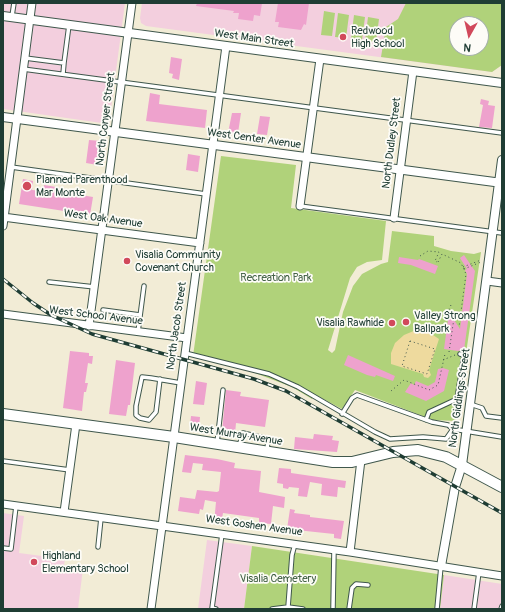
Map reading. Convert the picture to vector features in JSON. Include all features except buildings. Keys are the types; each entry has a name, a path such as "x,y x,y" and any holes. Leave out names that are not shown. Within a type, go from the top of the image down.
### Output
{"main road":[{"name":"West Murray Avenue","path":"3,414 174,437 332,462 362,460 393,452 418,450 436,453 462,465"},
{"path":"462,465 502,487"}],"street":[{"path":"3,226 32,3"},
{"name":"North Conyer Street","path":"89,326 132,3"},
{"name":"West Main Street","path":"3,16 502,84"},
{"name":"North Jacob Street","path":"151,609 226,46"},
{"path":"300,206 320,59"},
{"name":"North Dudley Street","path":"394,218 413,71"},
{"name":"West Center Avenue","path":"3,117 500,183"},
{"name":"North Giddings Street","path":"441,566 455,487 462,465 487,281 498,232 502,160"},
{"name":"West Oak Avenue","path":"4,217 200,243"},
{"path":"487,281 502,283"},
{"name":"West School Avenue","path":"3,314 187,338"},
{"path":"64,512 76,424"},
{"path":"350,552 362,460"},
{"name":"West Goshen Avenue","path":"3,504 295,544 502,576"}],"lane":[{"path":"12,18 14,3"},
{"path":"63,74 70,25"},
{"path":"25,58 64,63"},
{"path":"23,69 502,133"},
{"path":"10,167 206,194"},
{"path":"300,206 498,232"},
{"path":"49,282 95,287"},
{"path":"138,332 144,286"},
{"path":"104,310 140,315"},
{"path":"185,353 270,374 298,387 342,414 390,439 423,437 446,440 453,429"},
{"path":"426,420 429,412 457,399 464,355 460,354"},
{"path":"160,379 156,412 149,420 140,418 136,415 136,406 142,377 160,379 181,383"},
{"path":"216,444 223,390"},
{"path":"342,414 352,398 358,396 426,420 448,425 453,429 502,437"},
{"path":"470,404 482,408 486,416 502,418"},
{"path":"239,447 243,433 268,438 267,452"},
{"path":"3,461 70,470"},
{"path":"3,548 11,549 16,506"},
{"path":"98,547 101,518"},
{"path":"216,609 212,608 222,534"},
{"path":"285,608 292,555 295,544"},
{"path":"333,609 334,550"},
{"path":"437,609 441,566"},
{"path":"474,609 479,572"},
{"path":"349,609 352,588 356,584 368,585"},
{"path":"272,609 304,609"}],"path":[{"path":"420,256 428,251 439,252 435,261 438,262 442,254 461,263 466,274 459,327"},
{"path":"463,268 481,261"},
{"path":"449,352 453,319 449,309 450,305"},
{"path":"453,319 460,320"},
{"path":"410,341 435,349 427,374 402,366 410,341"},
{"path":"391,392 404,380 428,390 438,385 444,354"},
{"path":"443,360 460,354"}],"shaded area":[{"path":"3,3 125,3 109,124 3,109"},
{"name":"Redwood High School","path":"142,3 502,3 502,65 492,72 146,26 141,23 140,18"},
{"name":"Highland Elementary School","path":"3,513 24,516 19,553 65,559 64,565 83,568 78,609 3,609"},
{"path":"207,540 252,546 244,609 198,609"},
{"path":"444,575 502,584 502,609 440,609"}],"green space":[{"path":"406,3 502,3 502,65 492,72 381,57 386,27 398,19"},
{"path":"324,11 335,13 332,36 321,35"},
{"path":"338,13 349,15 346,38 335,37"},
{"path":"354,15 365,17 362,40 351,39"},
{"path":"368,17 379,19 376,42 365,41"},
{"name":"Recreation Park","path":"221,156 296,165 291,208 386,221 382,260 367,262 357,267 350,278 328,350 332,353 335,350 343,312 353,286 362,274 388,262 392,231 434,236 434,246 451,251 474,254 481,252 456,421 433,420 355,390 342,409 314,394 312,399 292,387 247,370 193,356"},
{"name":"Visalia Cemetery","path":"252,546 444,575 440,609 244,609"}],"sand":[{"path":"416,330 430,333 439,339 429,370 431,375 428,378 424,377 423,374 391,364 391,353 395,343 404,335"}],"railway":[{"path":"3,279 51,315 92,334 254,379 286,391 502,513"}],"place":[{"name":"Redwood High School","path":"343,37"},
{"name":"Planned Parenthood Mar Monte","path":"27,186"},
{"name":"Visalia Community Covenant Church","path":"127,261"},
{"name":"Valley Strong Ballpark","path":"406,322"},
{"name":"Visalia Rawhide","path":"392,323"},
{"name":"Highland Elementary School","path":"34,562"}]}
